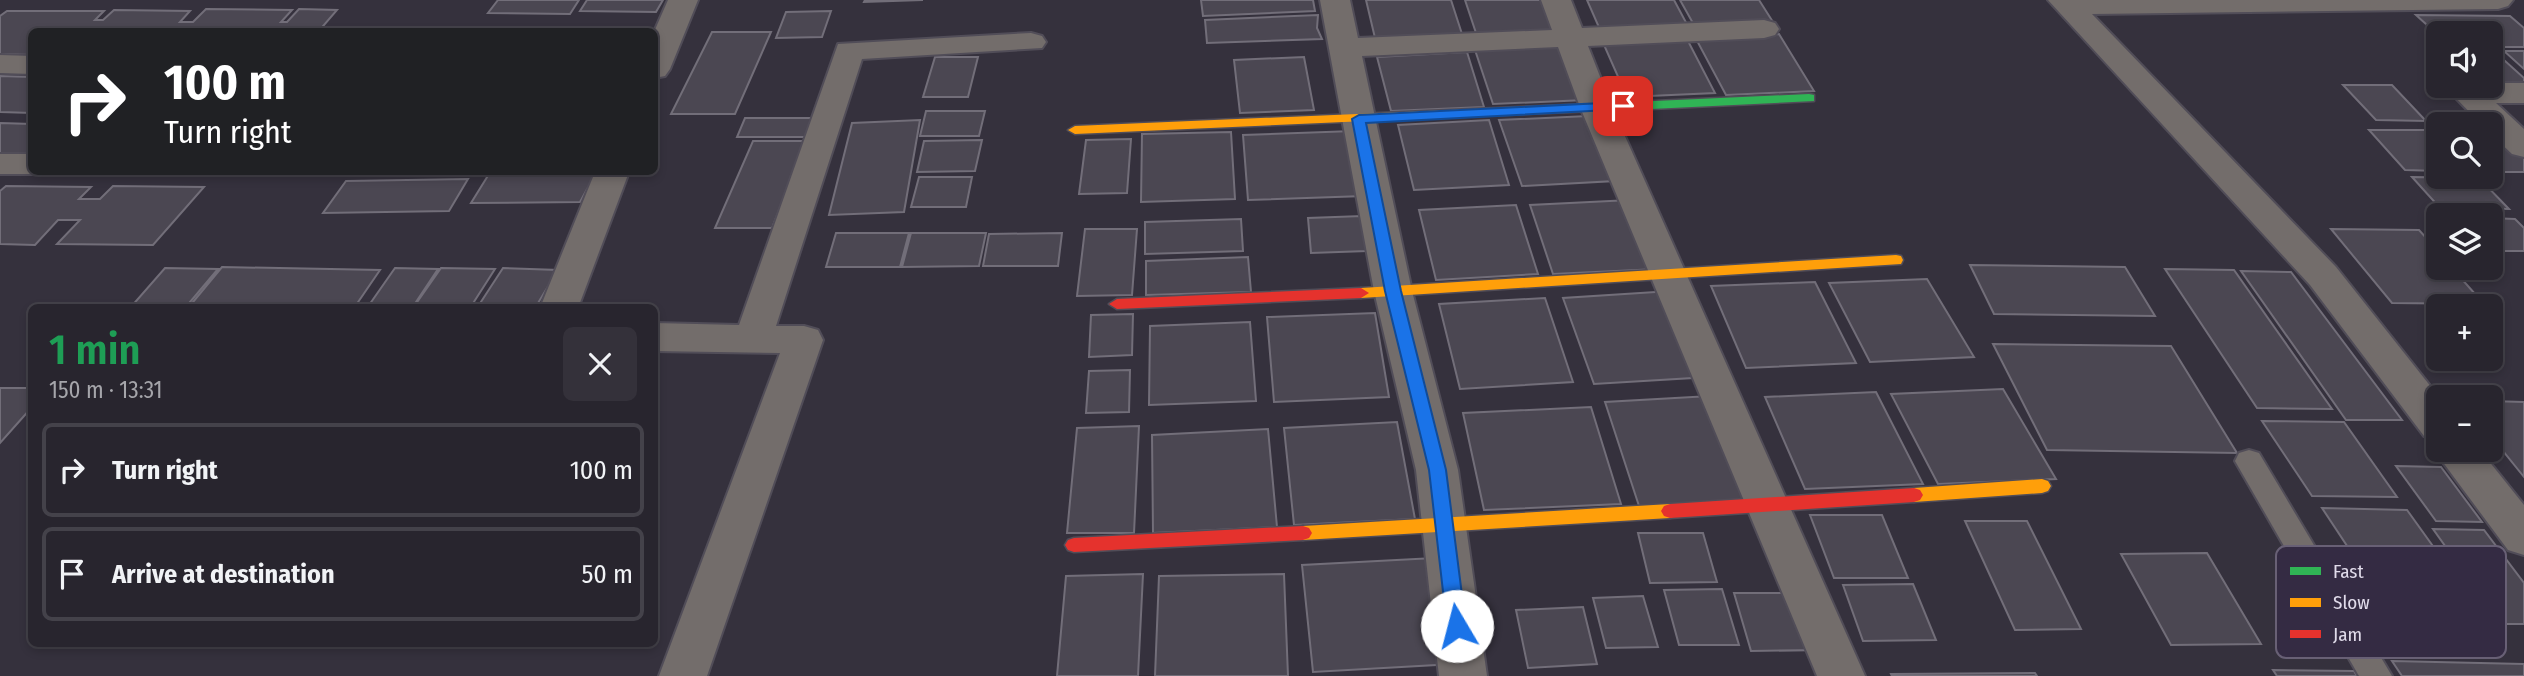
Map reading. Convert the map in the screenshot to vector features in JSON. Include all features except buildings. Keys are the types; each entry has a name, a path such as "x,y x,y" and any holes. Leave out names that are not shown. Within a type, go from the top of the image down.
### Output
{"street":[{"path":"658,60 684,0"},
{"path":"1335,0 1393,291 1437,470 1463,676"},
{"path":"1556,0 1597,107 1841,676"},
{"path":"2065,2 2498,0"},
{"path":"2508,0 2524,14"},
{"path":"2065,2 2323,276 2426,409"},
{"path":"1345,48 1764,29"},
{"path":"753,339 849,50 1031,42"},
{"path":"0,64 28,65"},
{"path":"2524,93 2467,93 2524,147"},
{"path":"1075,131 1809,98"},
{"path":"0,164 28,164"},
{"path":"561,304 611,175"},
{"path":"1117,304 1393,291 1896,260"},
{"path":"658,337 804,340 683,676"},
{"path":"2466,462 2524,537"},
{"path":"1074,545 1443,526 2042,486"}],"lane":[{"path":"2249,461 2299,546"},
{"path":"2365,658 2376,676"}],"traffic: fast":[{"path":"1589,108 1809,98"}],"traffic: slow":[{"path":"1075,130 1589,108"},
{"path":"1361,293 1896,260"},
{"path":"1914,495 2042,486"},
{"path":"1303,533 1670,511"}],"traffic: jam":[{"path":"1117,304 1361,293"},
{"path":"1670,511 1914,495"},
{"path":"1074,545 1303,533"}],"route":[{"path":"1457,626 1437,470 1393,291 1359,119 1623,106"}]}
